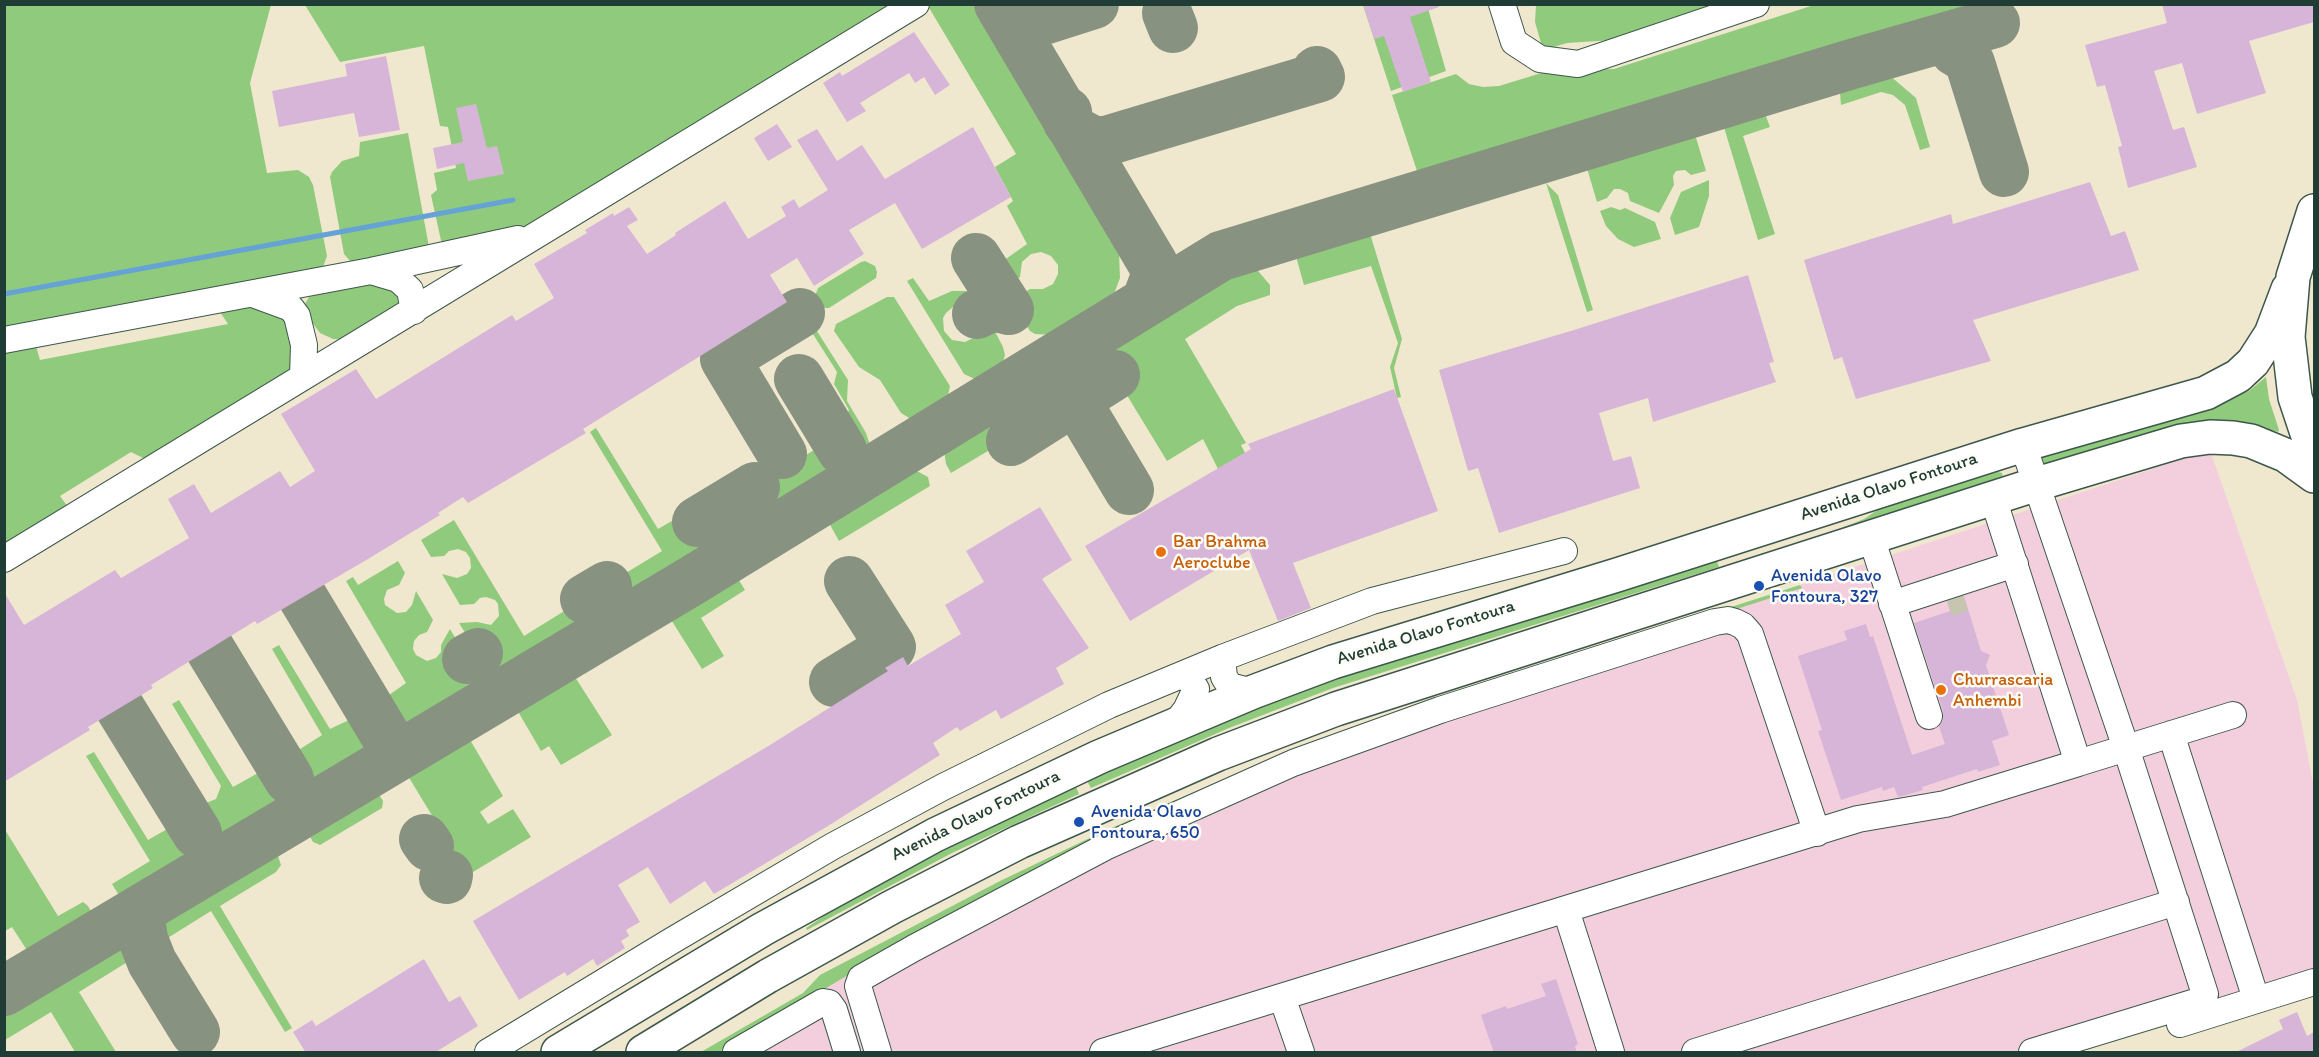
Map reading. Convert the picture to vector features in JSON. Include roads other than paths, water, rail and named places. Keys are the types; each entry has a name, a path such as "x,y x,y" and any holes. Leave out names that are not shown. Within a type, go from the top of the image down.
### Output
{"main road":[{"path":"2314,211 2293,278 2288,337 2295,397 2314,454"},
{"name":"Avenida Olavo Fontoura","path":"558,1053 763,929 858,875 935,835 1175,724 1253,692 1333,662 2023,445 2206,393 2238,376 2253,362 2271,334 2293,278"},
{"path":"643,1053 768,976 902,902 1048,828 1218,754 1336,708 2037,484 2181,441 2210,437 2233,438 2270,447 2285,454 2314,476"},
{"path":"1828,507 1822,528 1835,549"},
{"path":"1774,524 1787,539 1788,555 1784,566"}],"street":[{"path":"4,559 916,4"},
{"path":"1502,4 1514,42 1540,59 1578,64 1756,4"},
{"path":"4,340 371,271 538,234"},
{"path":"371,271 398,279 410,290 414,311"},
{"path":"253,294 291,308 324,342 353,347"},
{"path":"297,316 304,345 303,376"},
{"path":"2023,445 2126,748 2204,991 2202,999 2032,1053"},
{"path":"1993,498 2078,763"},
{"path":"1870,537 1902,600 1929,716"},
{"path":"488,1053 673,940 843,841 943,787 1109,705 1186,675 1222,658 1372,601 1564,551"},
{"path":"1902,600 2015,564"},
{"path":"1902,600 1920,612 1956,601 1974,592 1980,575"},
{"path":"878,1053 858,986 861,978 1105,847 1293,764 1440,710 1715,622 1728,620 1736,622 1750,634 1816,833"},
{"path":"1222,658 1224,677 1230,686 1253,692"},
{"path":"1175,724 1186,711 1196,689 1186,675"},
{"path":"1102,1053 1870,816 1945,804 2233,715"},
{"path":"2171,734 2256,999"},
{"path":"1695,1053 2176,902"},
{"path":"1566,910 1611,1053"},
{"path":"2092,1053 2314,982"},
{"path":"1282,997 1301,1053"},
{"path":"736,1053 823,1002 829,1003 834,1010 847,1053"}],"waterway":[{"path":"4,294 513,200"}],"tunnel":[{"path":"1948,603 1964,598"}],"place":[{"name":"Bar Brahma Aeroclube","path":"1161,552"},
{"name":"Avenida Olavo Fontoura, 327","path":"1759,586"},
{"name":"Churrascaria Anhembi","path":"1941,690"},
{"name":"Avenida Olavo Fontoura, 650","path":"1079,822"}]}
